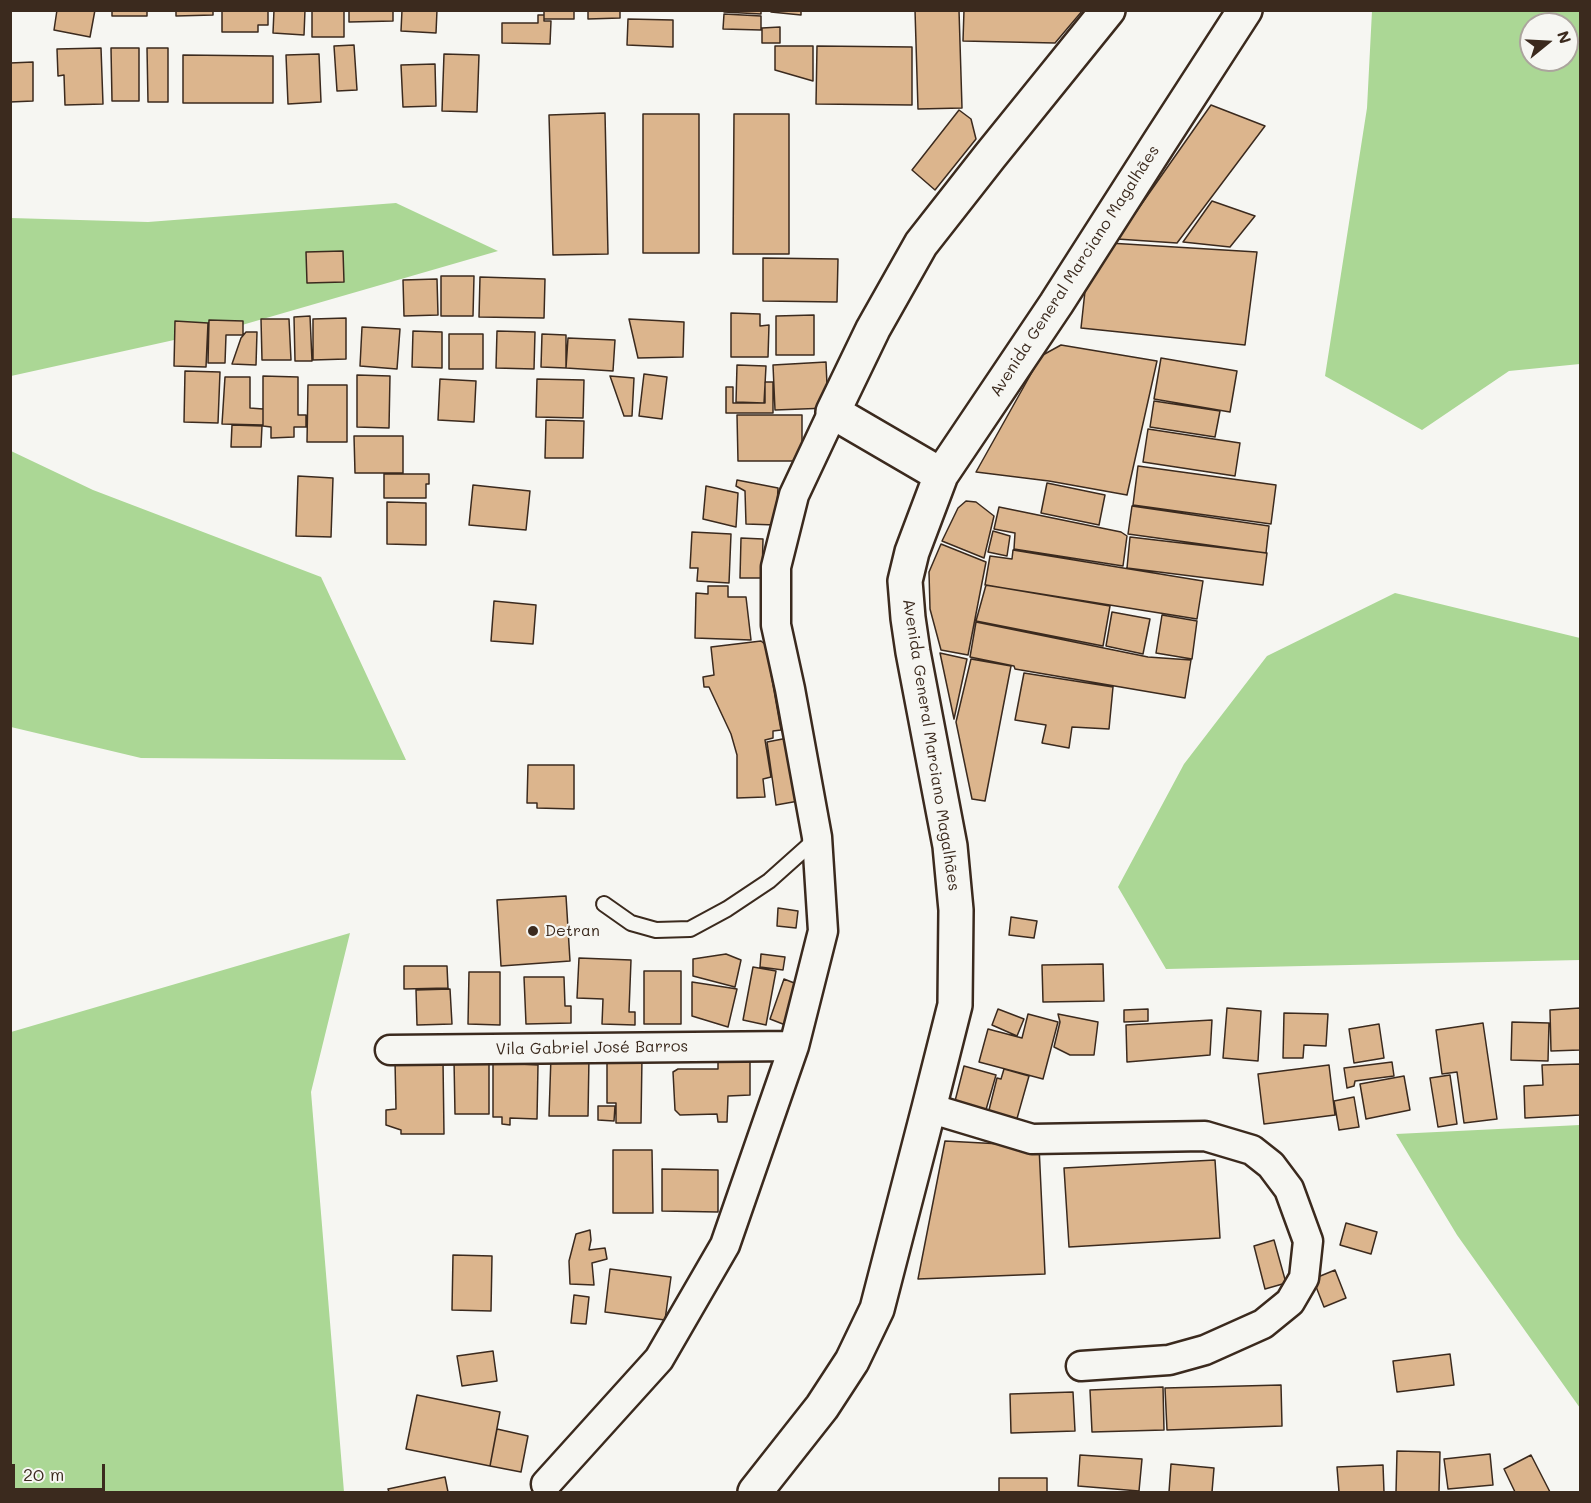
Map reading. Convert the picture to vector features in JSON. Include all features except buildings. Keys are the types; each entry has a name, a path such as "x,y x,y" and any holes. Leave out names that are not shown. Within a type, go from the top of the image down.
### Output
{"street":[{"path":"546,1484 660,1359 725,1245 794,1046 823,931 818,837 776,625 776,567 794,495 873,329 921,244 1108,10"},
{"name":"Avenida General Marciano Magalhães","path":"755,1492 822,1407 852,1361 877,1309 955,1005 956,910 950,846 908,618 905,581 912,552 940,475 1056,304 1245,10"},
{"path":"833,412 940,475"},
{"name":"Vila Gabriel José Barros","path":"390,1050 794,1046"},
{"path":"929,1108 1032,1139 1205,1136 1252,1150 1271,1165 1289,1189 1308,1241 1304,1278 1290,1302 1263,1324 1205,1350 1169,1360 1081,1366"}],"lane":[{"path":"604,904 631,923 656,930 690,929 727,909 769,881 818,837"}],"green space":[{"path":"1372,11 1580,11 1580,364 1509,371 1422,430 1325,376 1367,108"},
{"path":"396,203 498,251 242,325 11,376 11,218 148,222"},
{"path":"11,451 93,490 321,577 406,760 141,758 11,727"},
{"path":"1395,593 1580,638 1580,960 1166,969 1118,887 1184,764 1267,656"},
{"path":"350,933 311,1092 344,1492 11,1492 11,1032"},
{"path":"1580,1125 1580,1408 1457,1235 1396,1134"}],"place":[{"name":"Detran","path":"533,931"}]}
